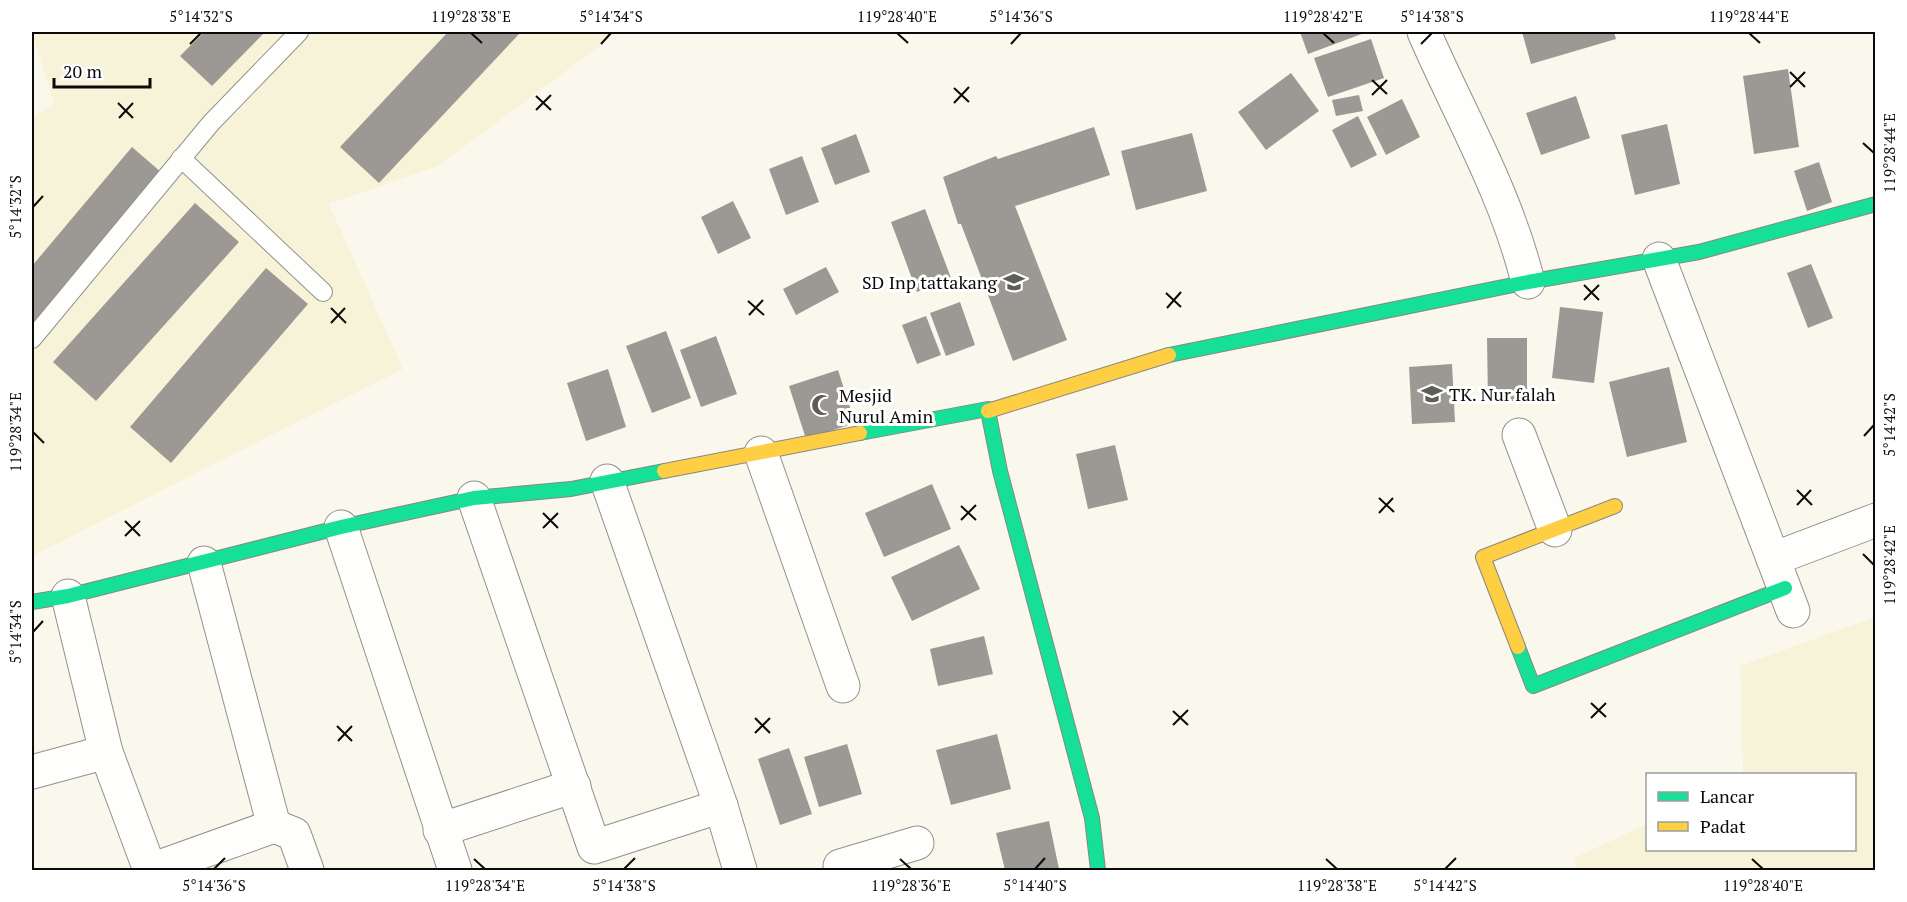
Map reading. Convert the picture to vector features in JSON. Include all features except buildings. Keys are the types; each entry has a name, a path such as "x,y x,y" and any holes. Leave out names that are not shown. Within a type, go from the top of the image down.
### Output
{"street":[{"path":"1424,32 1484,157 1517,238 1528,282"},
{"path":"32,602 68,596 341,527 474,498 571,489 988,409 1172,354 1528,282 1699,252 1875,204"},
{"path":"1659,259 1784,586"},
{"path":"988,409 1000,471 1031,594 1092,818 1098,870"},
{"path":"1519,435 1555,530"},
{"path":"761,453 843,686"},
{"path":"607,481 721,806 740,870"},
{"path":"474,498 598,859 721,806"},
{"path":"1615,506 1483,557 1533,686 1784,586 1875,519"},
{"path":"341,527 455,870"},
{"path":"204,563 274,826"},
{"path":"68,596 106,752 150,870 274,826 294,834 307,870"},
{"path":"32,772 106,752"},
{"path":"440,830 574,786"},
{"path":"836,869 917,843"}],"lane":[{"path":"32,339 211,123 299,32"},
{"path":"181,158 322,292"}],"shaded area":[{"path":"32,32 618,32 438,166 329,204 403,369 32,556 32,118 54,104"},
{"path":"1875,617 1875,870 1577,870 1574,858 1646,824 1646,851 1856,851 1856,773 1743,773 1740,666"}],"traffic: fast":[{"path":"1169,355 1528,282 1699,252 1876,204"},
{"path":"860,433 988,409"},
{"path":"988,411 1000,471 1092,818 1098,870"},
{"path":"32,602 68,596 341,527 474,498 571,489 664,471"},
{"path":"1518,647 1533,686 1785,588"}],"traffic: slow":[{"path":"988,411 1169,355"},
{"path":"664,471 860,433"},
{"path":"1518,647 1483,557 1615,506"}],"place":[{"name":"SD Inp tattakang","path":"1014,282"},
{"name":"TK. Nur falah","path":"1432,394"},
{"name":"Mesjid Nurul Amin","path":"822,405"}]}
